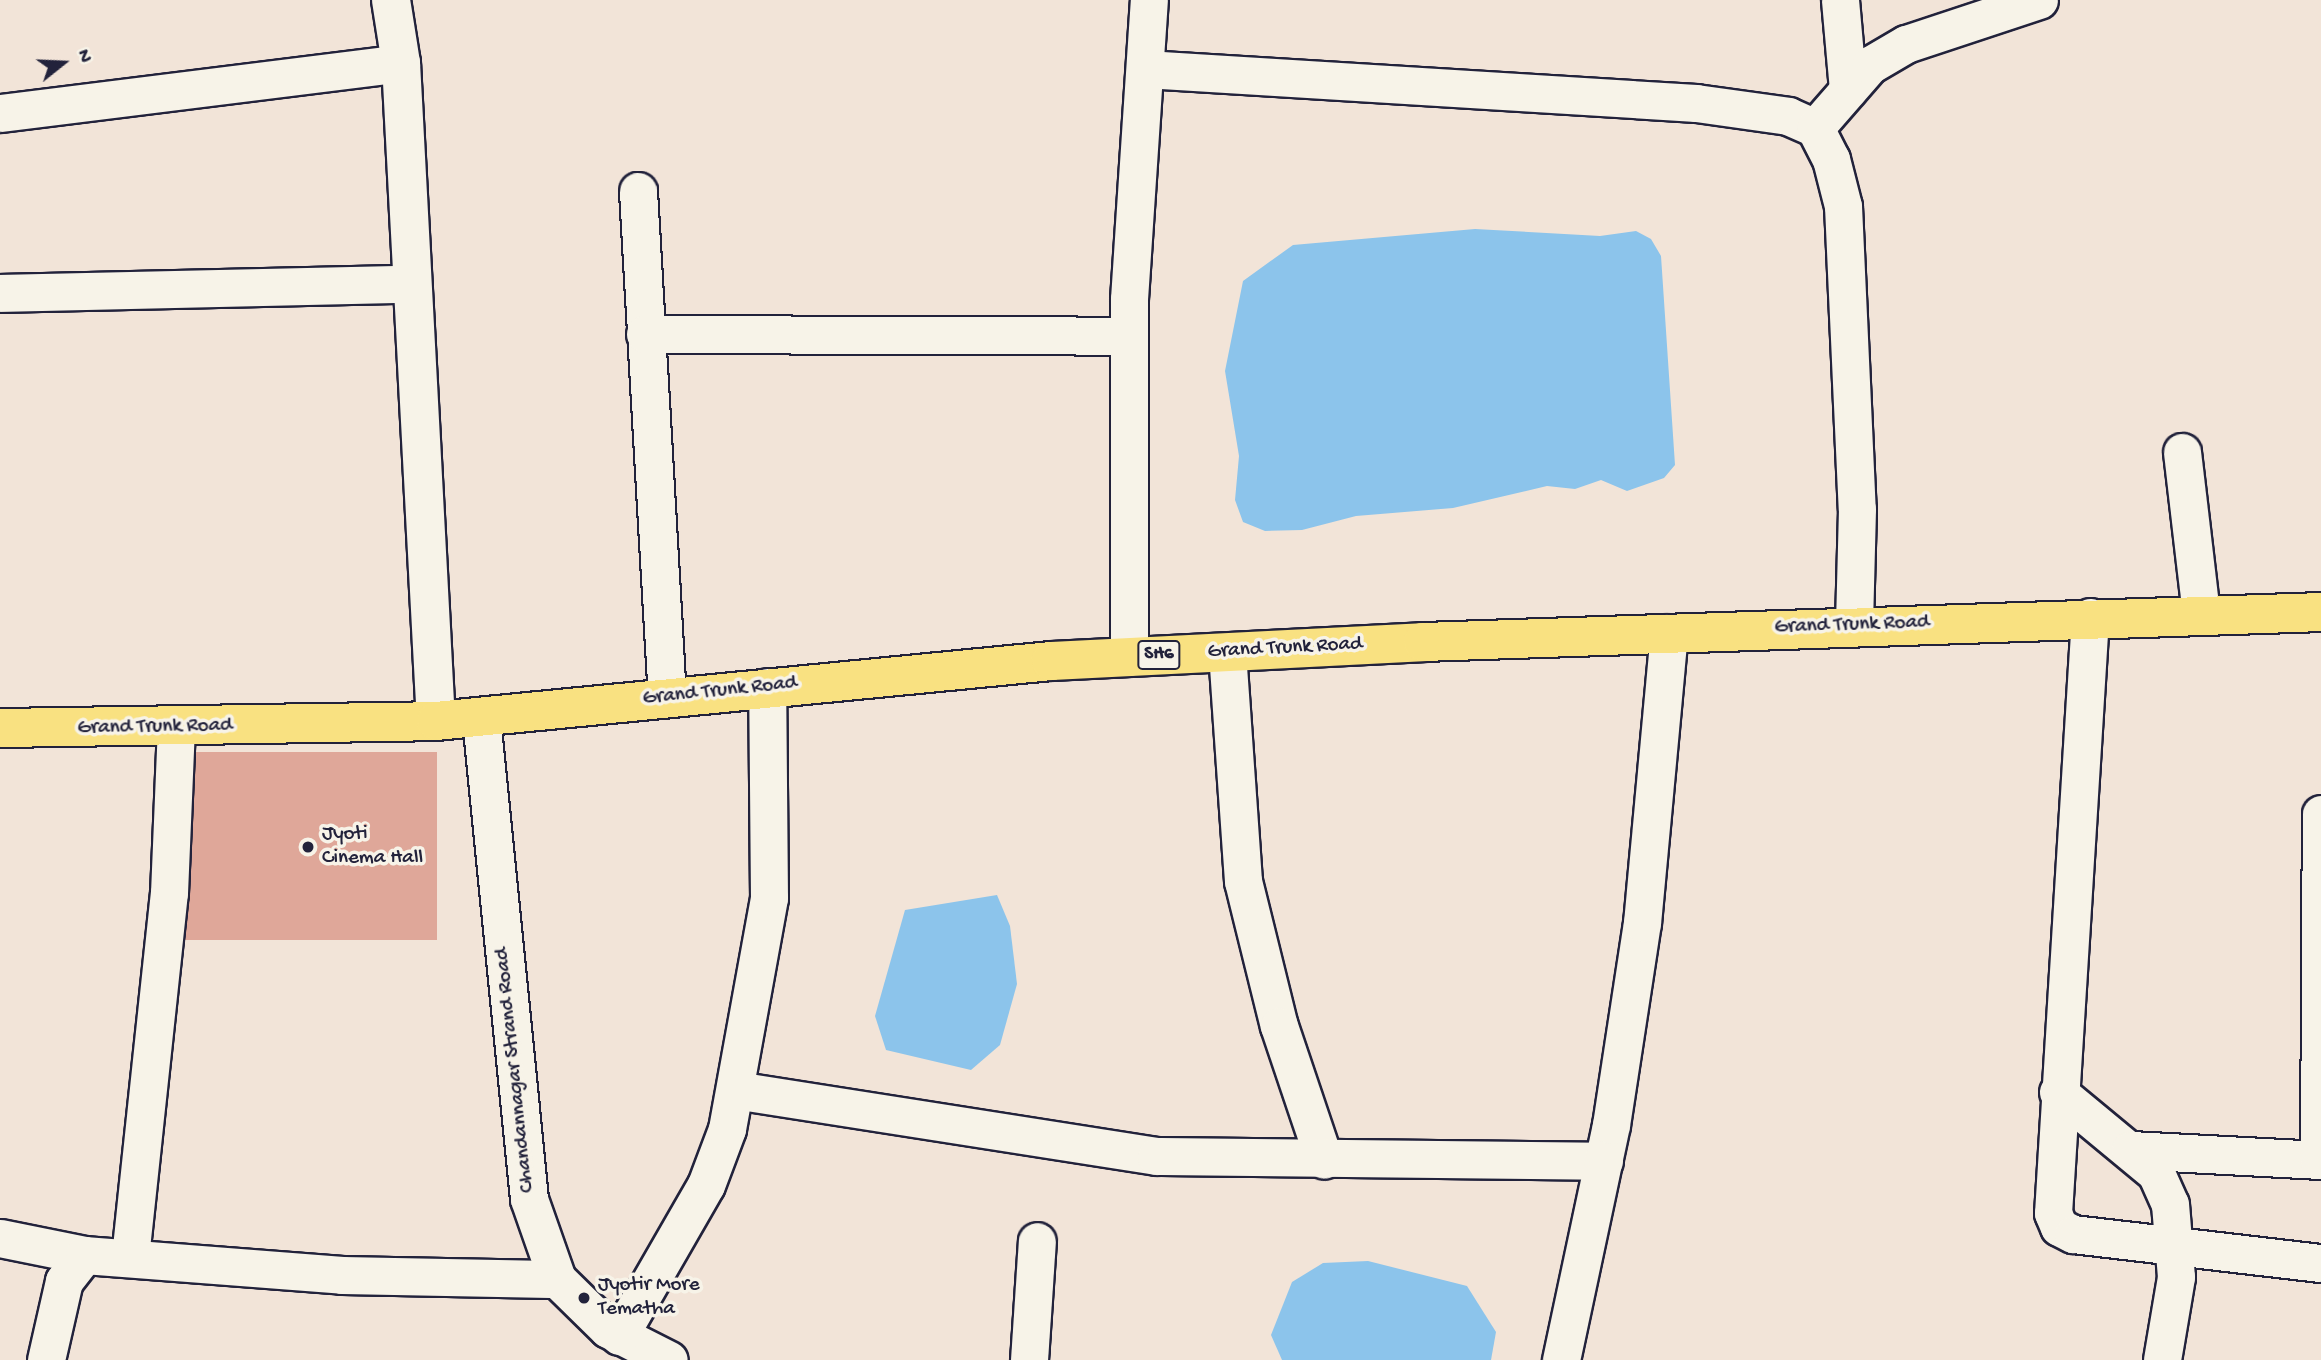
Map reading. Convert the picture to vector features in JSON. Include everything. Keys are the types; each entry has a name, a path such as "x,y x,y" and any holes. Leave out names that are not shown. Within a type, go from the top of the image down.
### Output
{"main road":[{"name":"Grand Trunk Road","path":"0,728 176,728 436,721 767,687 1129,657 2090,617 2321,612"}],"street":[{"path":"391,0 401,63 410,284 436,721"},
{"path":"1129,657 1129,336 1149,0"},
{"path":"1840,0 1848,90"},
{"path":"1815,128 1870,65 1906,44 1988,8 2039,0"},
{"path":"0,113 401,63"},
{"path":"1145,69 1696,103 1788,116 1815,128 1831,159 1843,206 1857,509 1854,626"},
{"path":"638,191 667,698"},
{"path":"0,293 410,284"},
{"path":"645,334 1129,336"},
{"path":"2182,452 2201,614"},
{"path":"2090,617 2052,1190 2059,1227 2073,1234 2321,1264"},
{"path":"1561,1360 1604,1161 1642,923 1669,633"},
{"path":"1227,652 1243,881 1279,1026 1324,1160"},
{"path":"630,1347 706,1185 735,1090 771,870 767,687"},
{"name":"Chandannagar Strand Road","path":"481,718 529,1199 558,1279 630,1347 669,1360"},
{"path":"130,1257 170,879 176,728"},
{"path":"2130,1150 2320,1160 2321,814"},
{"path":"735,1090 1132,1153 1324,1160 1604,1161"},
{"path":"2058,1093 2156,1173 2170,1203 2176,1248 2162,1360"},
{"path":"0,1238 84,1255 342,1275 558,1279"},
{"path":"1029,1360 1037,1241"},
{"path":"46,1360 64,1281 84,1255"}],"water":[{"path":"1475,229 1600,236 1636,231 1651,239 1661,256 1675,465 1664,478 1627,491 1601,480 1575,489 1547,486 1453,508 1356,516 1302,530 1265,531 1243,522 1235,500 1239,456 1225,371 1243,281 1293,245"},
{"path":"997,895 1010,926 1017,984 1000,1045 971,1070 886,1050 875,1016 905,910"},
{"path":"1368,1261 1467,1286 1496,1332 1491,1360 1282,1360 1271,1335 1292,1282 1323,1263"}],"building":[{"name":"Jyoti Cinema Hall","path":"180,752 437,752 437,940 180,940"}],"place":[{"name":"Jyoti Cinema Hall","path":"308,847"},
{"name":"Jyotir More Tematha","path":"584,1298"}]}
